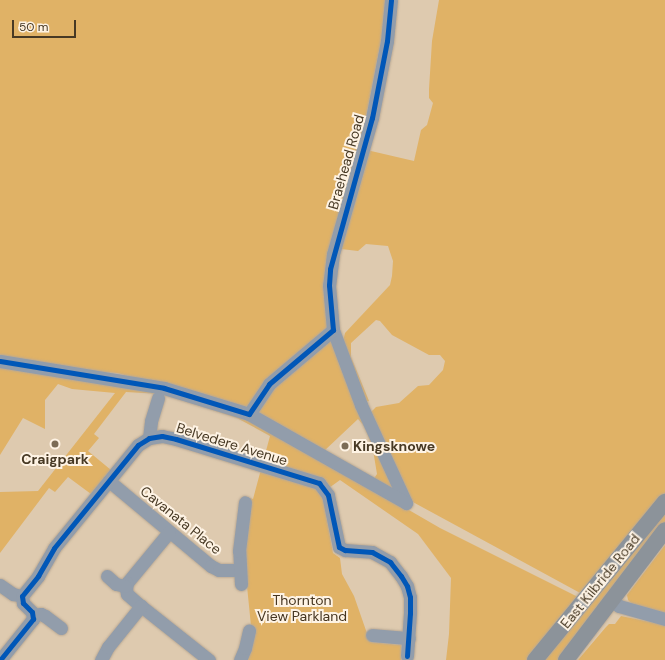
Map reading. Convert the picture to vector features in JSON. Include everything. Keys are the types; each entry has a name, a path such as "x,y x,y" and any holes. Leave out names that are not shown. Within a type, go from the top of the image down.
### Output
{"main road":[{"name":"East Kilbride Road","path":"535,660 665,502"},
{"name":"East Kilbride Road","path":"566,660 665,530"}],"street":[{"name":"Braehead Road","path":"249,414 406,503 362,407 332,330 329,285 330,269 372,118 387,41 391,0"},
{"path":"0,361 164,388 249,414 269,384 332,330"},
{"path":"33,615 23,603 22,596 38,576 54,548 138,445 149,438 151,421 158,398"},
{"name":"Belvedere Avenue","path":"149,438 162,436 176,439 319,484 328,495 339,547 345,550 372,552 390,562 402,576 410,596 407,656"},
{"name":"Cavanata Place","path":"109,481 211,566 219,570 239,570"},
{"name":"Cavanata Place","path":"241,584 239,551 245,502"},
{"path":"125,586 169,532"},
{"path":"107,576 116,584 125,586"},
{"path":"0,585 13,594 22,596"},
{"path":"125,586 127,594 201,658"},
{"path":"611,600 619,606 665,619"},
{"path":"101,660 108,647 141,606"},
{"path":"33,615 41,614 61,628"},
{"path":"0,660 30,623 33,615"},
{"path":"240,660 245,648 249,630"},
{"path":"372,635 409,638"}],"green space":[{"path":"0,0 389,0 364,127 351,175 327,327 248,406 243,407 117,373 65,369 0,357"},
{"path":"439,0 665,0 665,493 582,594 411,501 369,414 376,407 399,403 418,386 429,385 443,370 445,361 440,355 429,355 392,335 380,321 376,320 351,343 351,357 369,401 365,402 343,341 345,333 390,285 393,261 388,246 366,244 358,251 341,249 367,148 371,151 414,161 421,130 427,125 433,103 429,98 429,89 432,41"},
{"path":"332,340 393,488 373,480 377,474 373,450 365,427 358,419 323,452 257,413 269,388 326,342"},
{"name":"Thornton View Parkland","path":"0,367 167,393 243,414 440,528 580,598 530,660 446,660 449,634 451,578 418,534 340,480 322,493 333,553 340,558 342,574 354,596 370,642 401,645 401,660 244,660 251,626 244,556 250,498 253,499 270,436 237,418 163,394 126,392 94,434 99,438 88,451 111,470 91,494 68,477 55,492 49,488 0,553 0,492 38,491 115,393 72,389 58,384 45,400 45,429 23,418 0,455"},
{"path":"665,512 665,522 559,660 545,660"},
{"path":"665,545 665,615 636,608 628,600 627,595"},
{"path":"621,616 665,625 665,660 578,660 606,627 609,624 615,624"}],"cycle path":[{"path":"0,361 164,388 249,414 269,384 333,330 329,285 330,269 372,118 387,41 391,0"},
{"path":"0,660 33,619 32,612 23,603 22,596 38,576 54,548 138,445 149,438 162,436 319,483 328,495 339,547 345,550 372,552 390,562 407,586 410,597 407,656"}],"place":[{"name":"Craigpark","path":"55,444"},
{"name":"Kingsknowe","path":"345,446"}]}
